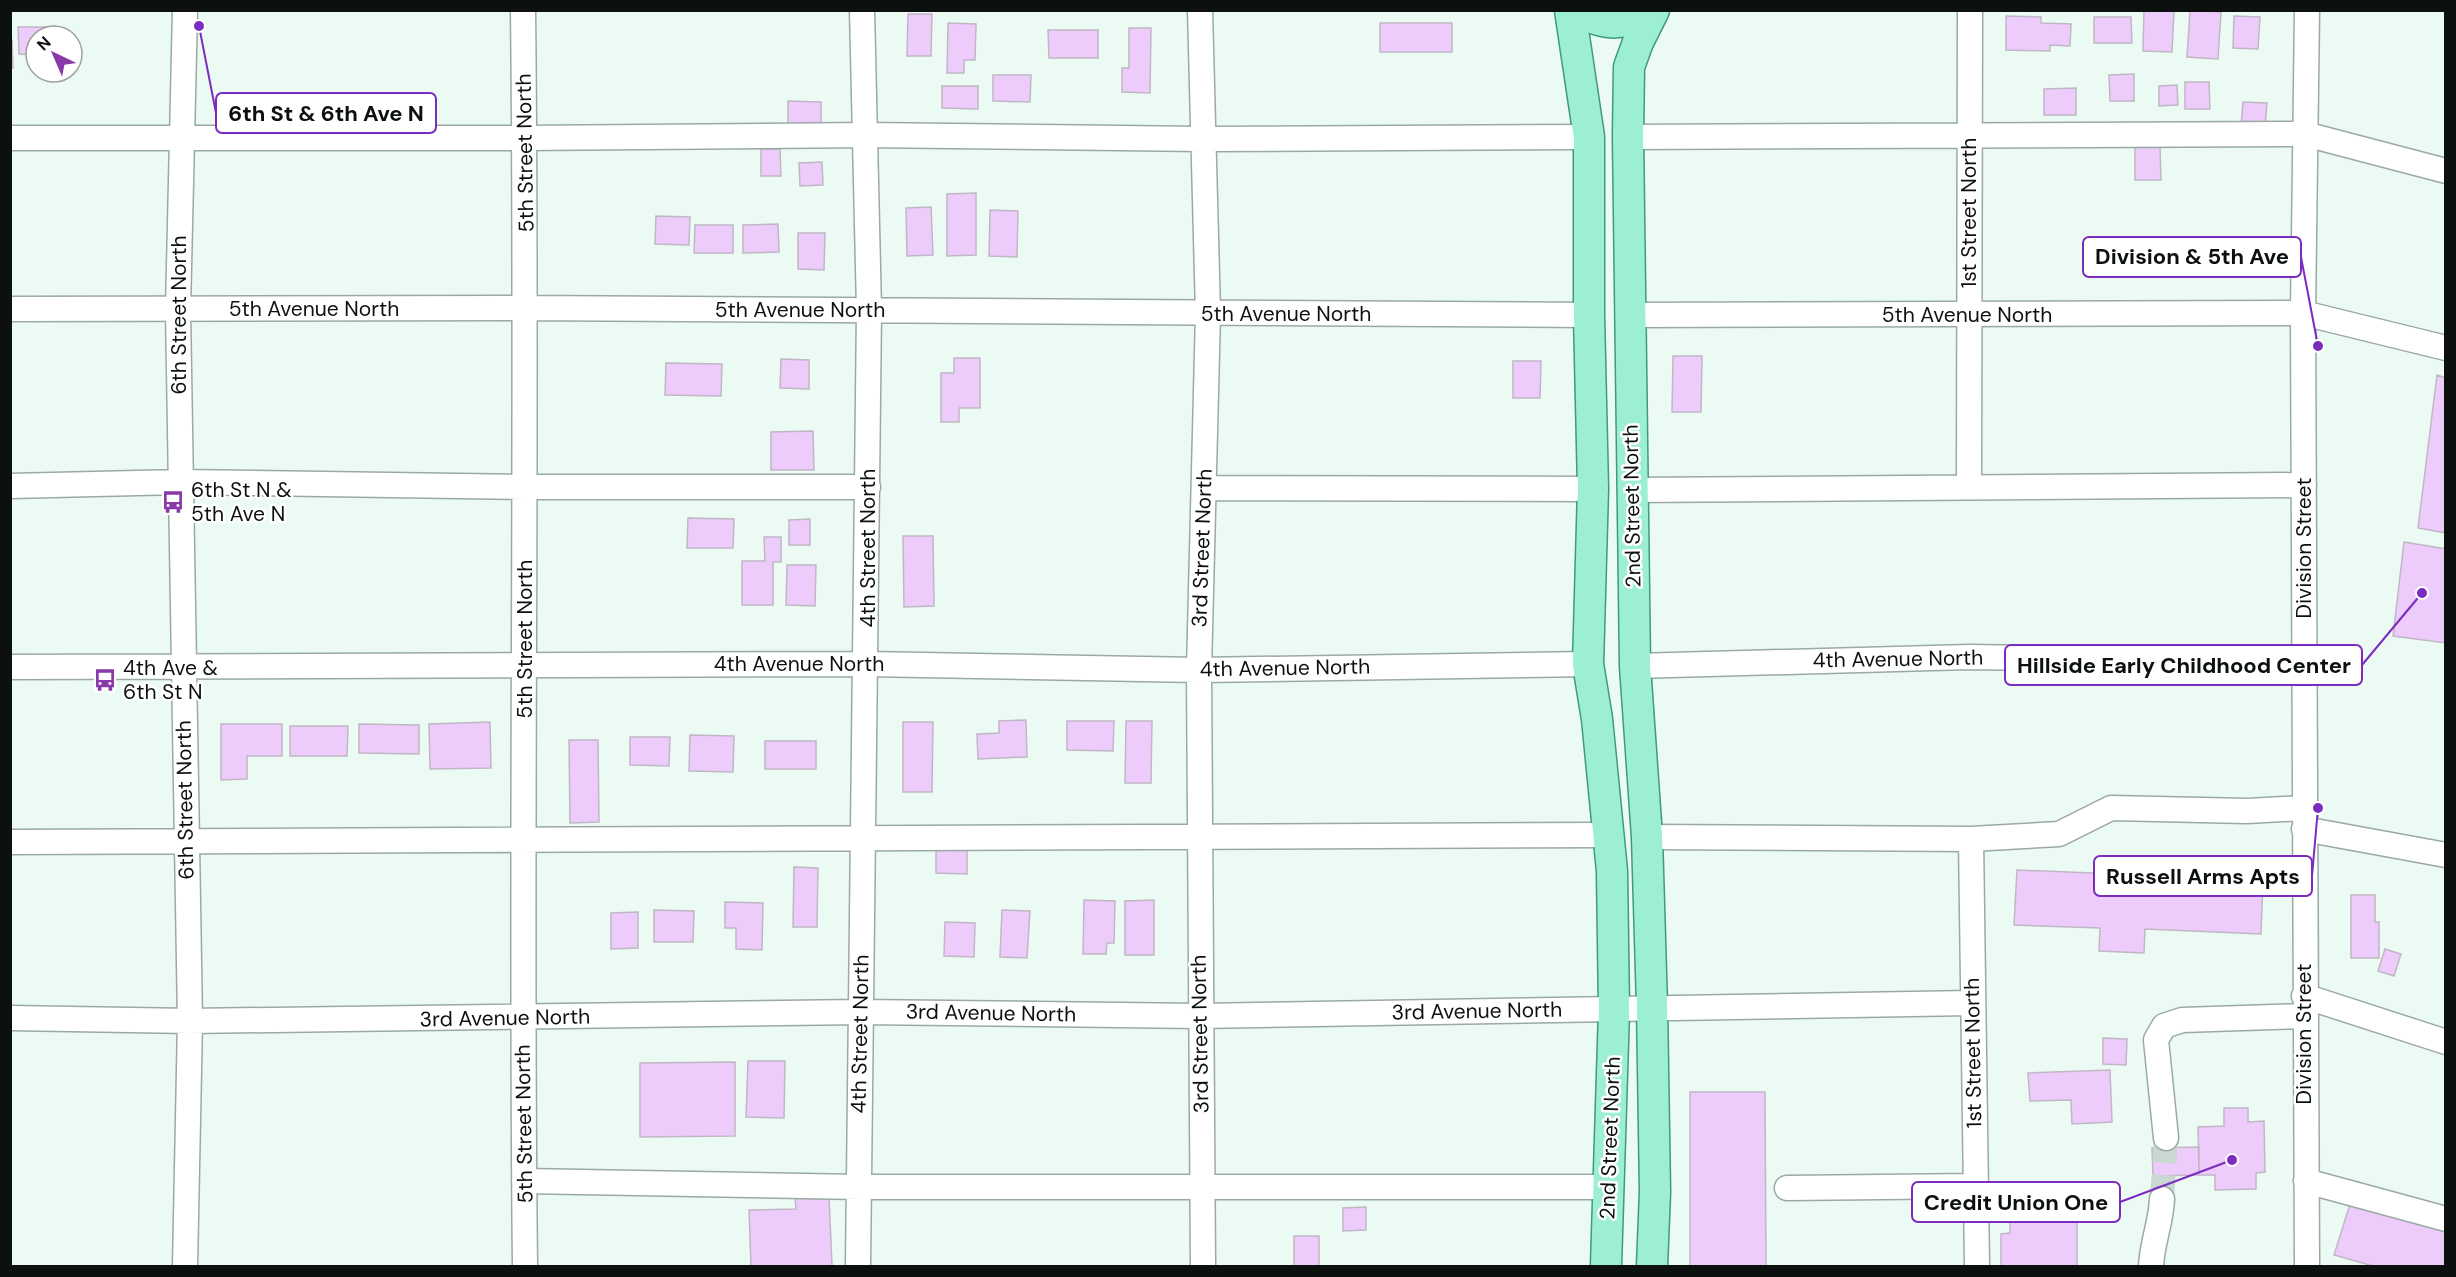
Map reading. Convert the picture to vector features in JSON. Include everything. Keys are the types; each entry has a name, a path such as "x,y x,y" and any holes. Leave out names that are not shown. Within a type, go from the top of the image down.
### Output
{"main road":[{"name":"2nd Street North","path":"1570,10 1589,137 1589,315 1593,489 1588,664 1597,719 1612,871 1614,1010 1606,1266"},
{"path":"1578,10 1594,20 1610,23 1625,23 1641,18 1653,10"},
{"name":"2nd Street North","path":"1652,1266 1655,1192 1651,1039 1653,1006 1647,837 1635,666 1630,490 1628,137 1629,67 1653,10"}],"street":[{"name":"6th Street North","path":"185,10 178,310 190,1021 185,1266"},
{"name":"5th Street North","path":"523,10 526,487 522,1018 525,1266"},
{"name":"4th Street North","path":"858,1266 867,664 869,310 862,10"},
{"name":"3rd Street North","path":"1200,10 1208,313 1199,670 1203,1266"},
{"name":"1st Street North","path":"1969,487 1970,10"},
{"name":"Division Street","path":"2307,10 2303,313 2304,1006 2307,1266"},
{"path":"1628,137 2305,134 2445,171"},
{"path":"10,138 525,138 865,135 1202,139 1589,137"},
{"name":"5th Avenue North","path":"10,309 526,308 1589,315"},
{"name":"5th Avenue North","path":"1630,315 2303,313 2445,348"},
{"path":"10,486 180,482 526,487 868,487"},
{"path":"1630,490 2304,485"},
{"path":"1204,488 1593,489"},
{"name":"4th Avenue North","path":"1635,666 1969,657 2304,662"},
{"name":"4th Avenue North","path":"10,667 867,664 1199,670 1588,664"},
{"path":"1647,837 1971,839 2059,834 2112,808 2247,811 2304,819 2445,855"},
{"path":"10,842 1607,835"},
{"name":"1st Street North","path":"1971,839 1971,1003 1977,1266"},
{"name":"3rd Avenue North","path":"10,1018 190,1021 860,1012 1200,1016 1614,1010 1653,1006 1971,1003"},
{"path":"2166,1138 2156,1040 2164,1026 2182,1020 2304,1006 2445,1042"},
{"path":"524,1181 859,1186 1608,1187"},
{"path":"2306,1181 2445,1219"},
{"path":"1787,1188 1975,1186"},
{"path":"2151,1266 2152,1249 2161,1218 2162,1199"}],"building":[{"path":"2144,10 2174,11 2172,52 2143,51"},
{"path":"2190,10 2221,12 2218,59 2187,57"},
{"path":"908,14 932,14 931,56 907,56"},
{"path":"2006,16 2041,17 2041,23 2071,24 2070,46 2050,45 2050,51 2006,50"},
{"path":"2234,16 2260,17 2258,49 2233,48"},
{"path":"2094,17 2131,17 2132,43 2094,43"},
{"path":"948,23 976,24 975,60 964,60 964,73 947,73"},
{"path":"1380,23 1452,23 1452,52 1380,52"},
{"path":"18,27 24,27 24,54 19,54"},
{"path":"1129,28 1151,28 1150,93 1122,92 1122,68 1129,68"},
{"path":"1048,30 1098,30 1098,58 1049,58"},
{"path":"10,40 12,40 13,68 10,68"},
{"path":"2134,74 2134,101 2110,101 2109,75"},
{"path":"993,75 1031,75 1030,102 993,101"},
{"path":"2185,82 2209,82 2210,109 2185,109"},
{"path":"2177,85 2178,105 2159,106 2159,86"},
{"path":"942,86 978,86 978,109 942,108"},
{"path":"2076,88 2076,115 2044,115 2044,89"},
{"path":"788,101 821,102 821,126 788,125"},
{"path":"2243,102 2267,103 2265,127 2241,126"},
{"path":"2135,147 2160,147 2161,180 2135,180"},
{"path":"761,149 780,149 781,176 761,176"},
{"path":"822,162 823,185 800,186 799,163"},
{"path":"976,193 976,255 947,256 947,194"},
{"path":"931,207 933,255 907,256 906,208"},
{"path":"990,210 1018,211 1017,257 989,256"},
{"path":"656,216 690,217 689,245 655,244"},
{"path":"778,224 779,252 743,253 743,225"},
{"path":"695,225 733,225 733,253 694,253"},
{"path":"798,233 825,233 824,270 798,269"},
{"path":"1673,356 1702,356 1701,412 1672,412"},
{"path":"954,358 980,358 980,408 959,408 959,422 941,422 941,373 954,373"},
{"path":"781,359 809,360 809,389 780,388"},
{"path":"1513,361 1541,361 1540,398 1513,398"},
{"path":"666,363 722,364 721,396 665,395"},
{"path":"2437,375 2446,378 2446,533 2418,528"},
{"path":"813,431 814,470 771,470 771,432"},
{"path":"688,518 734,519 733,548 687,548"},
{"path":"810,519 810,545 789,545 789,520"},
{"path":"903,536 933,536 934,606 904,607"},
{"path":"764,537 781,537 781,562 773,562 773,605 742,605 742,561 765,561"},
{"path":"2404,542 2446,549 2446,643 2393,636"},
{"path":"787,565 816,565 815,606 786,605"},
{"path":"1026,720 1027,757 978,759 977,734 999,733 999,721"},
{"path":"1067,721 1114,721 1113,751 1067,750"},
{"path":"1126,721 1152,721 1151,783 1125,783"},
{"path":"490,722 491,768 430,769 429,724"},
{"path":"903,722 933,722 932,792 903,792"},
{"path":"221,724 282,724 282,756 247,756 247,779 221,780"},
{"path":"359,724 419,725 419,754 359,753"},
{"path":"290,726 348,726 347,756 290,756"},
{"path":"690,735 734,736 733,772 689,771"},
{"path":"630,737 670,737 669,766 630,765"},
{"path":"569,740 598,740 599,822 570,823"},
{"path":"765,741 816,741 816,769 765,769"},
{"path":"936,850 967,850 967,874 936,873"},
{"path":"794,867 818,868 817,927 793,927"},
{"path":"2017,870 2263,880 2261,934 2145,929 2144,953 2099,951 2100,928 2014,925"},
{"path":"2351,895 2375,895 2375,922 2379,922 2379,958 2351,958"},
{"path":"1084,900 1115,901 1114,943 1107,943 1106,954 1083,954"},
{"path":"1154,900 1154,955 1125,955 1125,901"},
{"path":"725,902 763,903 762,950 736,949 736,928 725,928"},
{"path":"654,910 694,911 693,942 654,942"},
{"path":"1002,910 1030,911 1027,958 1000,957"},
{"path":"638,912 638,948 611,949 611,913"},
{"path":"945,922 975,923 974,957 944,956"},
{"path":"2385,949 2401,954 2394,976 2378,971"},
{"path":"2103,1038 2127,1039 2126,1065 2103,1064"},
{"path":"748,1061 785,1061 784,1118 746,1117"},
{"path":"735,1062 735,1136 640,1137 640,1063"},
{"path":"2110,1070 2112,1122 2072,1124 2071,1100 2030,1101 2028,1073"},
{"path":"1690,1092 1765,1092 1766,1266 1690,1266"},
{"path":"2224,1108 2248,1108 2248,1122 2264,1121 2265,1172 2256,1173 2256,1189 2215,1190 2215,1175 2199,1175 2198,1127 2224,1126"},
{"path":"2199,1147 2199,1175 2153,1176 2152,1148"},
{"path":"829,1196 832,1266 751,1266 749,1210 796,1209 795,1197"},
{"path":"2352,1198 2446,1226 2446,1266 2373,1266 2334,1255"},
{"path":"1366,1207 1366,1230 1343,1231 1343,1208"},
{"path":"2077,1216 2077,1266 2001,1266 2001,1234 2010,1233 2010,1217"},
{"path":"1294,1236 1319,1236 1319,1266 1294,1266"}],"tunnel":[{"path":"2162,1199 2166,1138"}],"place":[{"name":"6th St & 6th Ave N","path":"199,26"},
{"name":"Division & 5th Ave","path":"2318,346"},
{"name":"6th St N & 5th Ave N","path":"173,502"},
{"name":"Hillside Early Childhood Center","path":"2422,593"},
{"name":"4th Ave & 6th St N","path":"105,680"},
{"name":"Russell Arms Apts","path":"2318,808"},
{"name":"Credit Union One","path":"2232,1160"}]}
